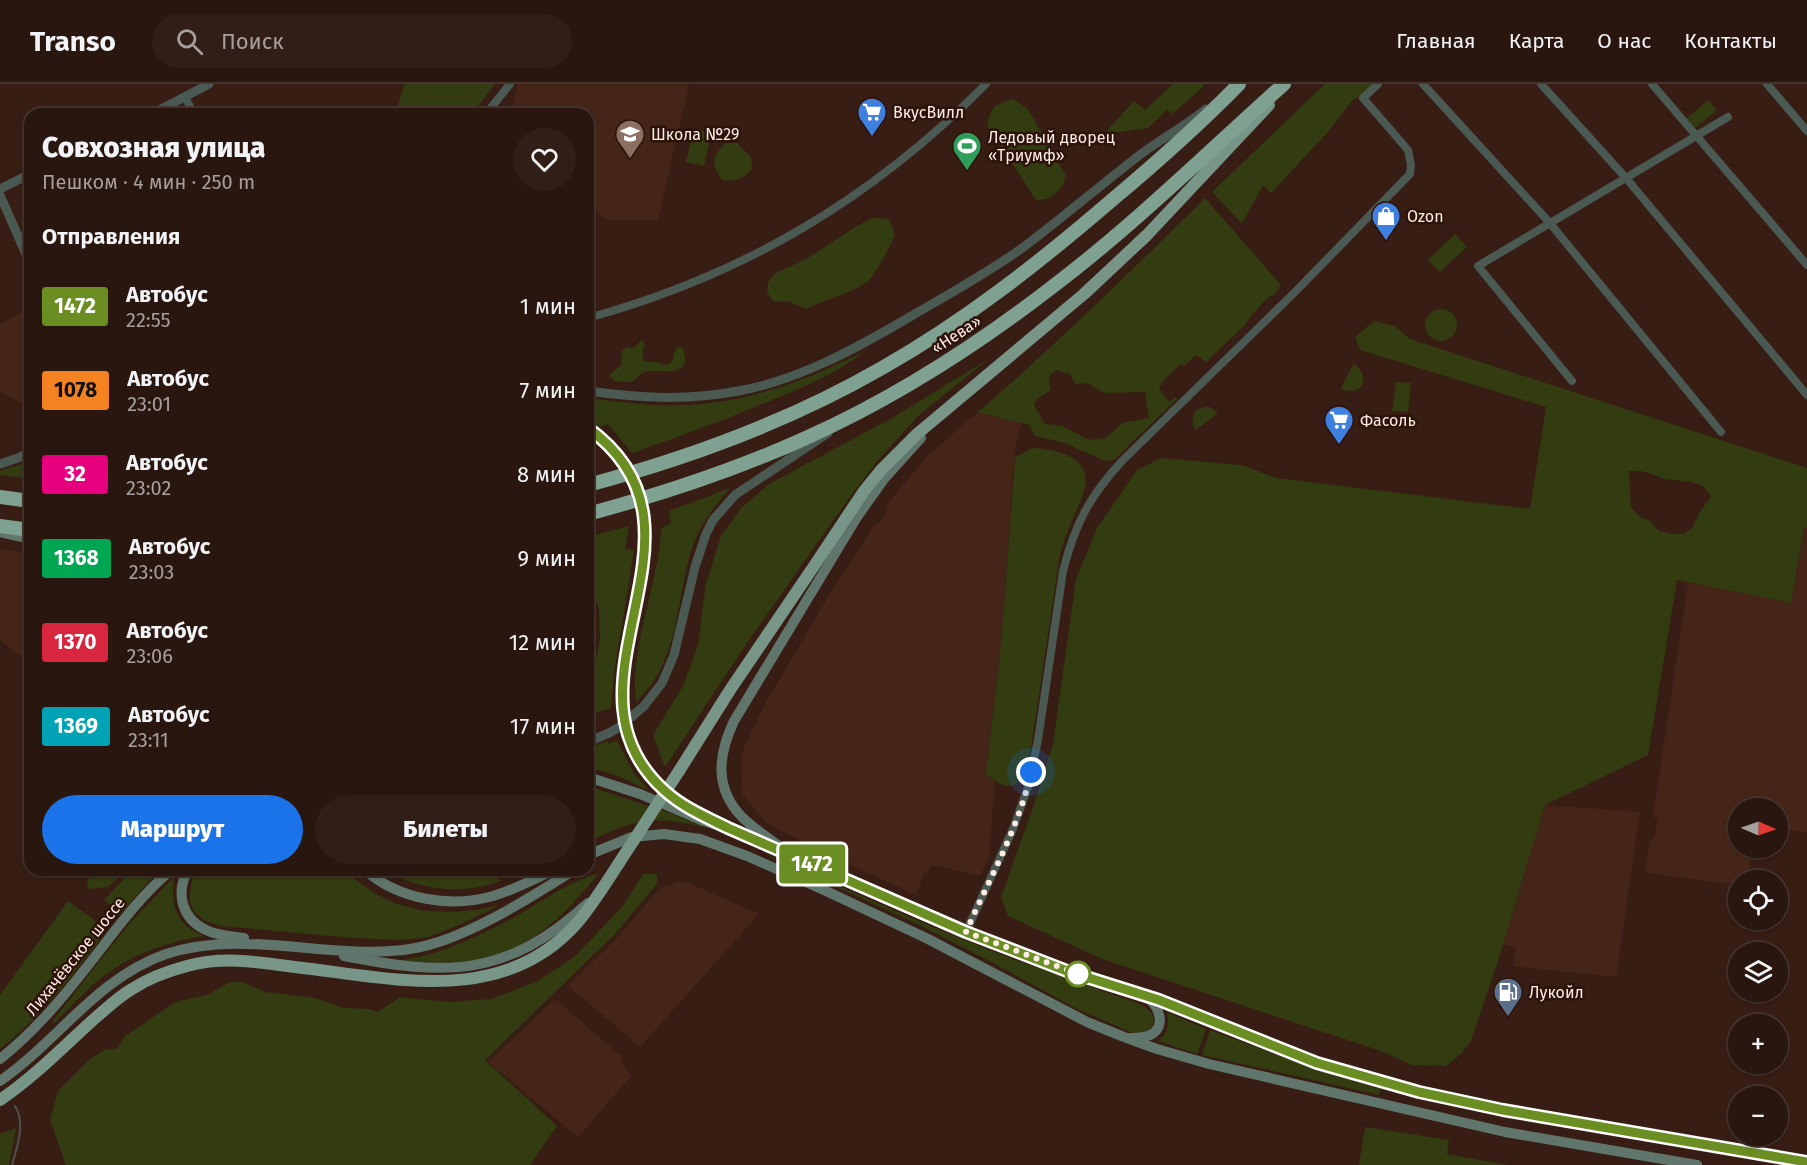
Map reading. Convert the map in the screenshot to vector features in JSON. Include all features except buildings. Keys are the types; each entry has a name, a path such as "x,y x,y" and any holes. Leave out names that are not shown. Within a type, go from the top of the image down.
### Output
{"highway":[{"name":"«Нева»","path":"594,483 671,461 750,431 833,394 932,338 987,300 1061,243 1198,125 1237,84"},
{"name":"«Нева»","path":"594,512 681,487 807,438 946,362 1057,284 1150,205 1284,84"},
{"path":"0,1100 36,1072 132,988 169,971 189,965 246,961 422,982 451,982 482,978 510,970 532,960 548,949 578,922 599,894 730,690 864,491 902,448 1084,294 1147,235 1289,84"},
{"path":"0,496 24,500"},
{"path":"0,526 24,529"}],"main road":[{"path":"808,863 771,840 743,818 735,808 722,778 723,746 740,711 857,517 884,479 944,413"},
{"path":"594,432 617,453 628,468 636,483 643,510 646,540 643,567 628,643 623,687 622,705 628,737 649,774 665,791 692,810 728,828 966,932 1067,971 1143,994 1317,1063 1419,1092 1503,1110 1807,1162"},
{"path":"0,532 24,538"},
{"path":"594,779 728,828"},
{"path":"594,852 632,837 664,834 700,839 747,856 926,938 1057,1007 1124,1038 1209,1064 1362,1100 1512,1133 1697,1165"},
{"path":"594,857 617,842"},
{"name":"Лихачёвское шоссе","path":"0,1059 39,1023 117,926 165,876"},
{"path":"184,876 181,894 187,915 194,923 208,931 401,966 440,968 476,966 528,948 562,926 599,894"},
{"path":"373,876 382,883 410,895 445,901 493,896 541,876"},
{"path":"305,948 390,951 424,947 488,920 565,876"},
{"path":"0,1081 28,1059 98,994 130,970 148,961 185,948 230,944 275,944"},
{"path":"1124,1038 1144,1037 1156,1031 1159,1026 1161,1021 1158,1009 1143,994"}],"street":[{"path":"164,108 209,84"},
{"path":"491,108 510,84"},
{"path":"594,316 686,286 741,262 796,233 899,163 986,84"},
{"path":"594,392 652,398 712,395 764,385 799,374 837,358 965,285 1024,247 1140,154 1202,112 1237,84"},
{"path":"966,932 1014,829 1028,787 1038,740 1064,571 1069,548 1085,509 1105,480 1122,461 1295,292 1410,174 1408,150 1363,98 1378,84"},
{"path":"1423,84 1550,222 1721,432"},
{"path":"1541,84 1626,178 1807,395"},
{"path":"1652,84 1807,266"},
{"path":"1767,84 1807,131"},
{"path":"185,97 191,108"},
{"path":"1572,381 1478,266 1728,117"},
{"path":"0,189 24,177"},
{"path":"0,195 24,249"},
{"path":"594,739 609,733 644,706 655,694 669,670 678,644 701,547 722,508 750,484 785,463 860,411"},
{"path":"0,464 24,455"}],"shaded area":[{"name":"Школа №29","path":"518,84 689,84 658,220 608,220 594,210 594,108 512,108"},
{"path":"24,311 24,405 0,391 0,324"},
{"path":"978,412 1022,423 1015,446 1001,646 986,773 995,782 989,857 980,876 933,865 924,874 916,895 820,851 765,822 742,794 741,760 745,745 767,700 832,590 873,527 882,520 888,503 926,457"},
{"path":"1804,528 1807,528 1807,833 1788,830 1788,798 1728,798 1728,858 1751,858 1749,870 1728,870 1728,884 1645,873 1649,842 1655,836 1658,819 1653,817 1688,582 1791,603"},
{"path":"0,549 24,553 24,658 0,640"},
{"path":"1545,805 1640,812 1616,977 1513,966 1516,948 1503,944"},
{"path":"678,882 689,883 759,914 640,1047 568,986 617,938 654,895 665,886"},
{"path":"555,999 621,1056 625,1069 632,1075 578,1137 488,1062"}],"green space":[{"path":"404,84 495,84 477,108 398,108"},
{"path":"1173,84 1204,84 1172,114 1167,110 1148,128 1104,134 1134,101 1145,110"},
{"path":"1325,84 1373,84 1352,101 1328,132 1271,193 1263,185 1242,224 1212,192"},
{"path":"1013,99 1028,109 1066,176 1056,194 1047,199 1036,200 987,125 995,107"},
{"path":"1708,100 1717,110 1695,128 1687,118"},
{"path":"694,129 711,133 704,166 686,162"},
{"path":"725,143 737,143 751,157 752,169 742,178 722,180 718,174 714,161"},
{"path":"1205,198 1281,285 1243,327 1206,362 1196,355 1184,366 1181,364 1163,381 1159,389 1169,402 1175,397 1177,399 1114,460 1105,461 1065,443 1035,436 1029,425 978,412 1065,334","holes":["1057,370 1070,374 1075,384 1087,383 1104,393 1145,392 1149,418 1122,423 1106,438 1090,440 1062,426 1045,424 1034,405 1037,399 1051,390 1050,375"]},
{"path":"872,218 889,219 895,235 869,280 856,288 806,309 790,302 773,301 767,292 768,282 776,273 806,259"},
{"path":"1455,234 1467,247 1440,272 1428,260"},
{"path":"1441,309 1452,314 1457,325 1452,336 1441,341 1430,336 1425,325 1430,314"},
{"path":"1374,321 1395,326 1410,339 1807,468 1807,528 1804,528 1791,603 1677,580 1648,755 1545,805 1498,961 1471,1041 1462,1053 1446,1066 1412,1065 1381,1051 1102,959 1008,916 1001,897 1053,744 1076,579 1097,528 1137,470 1161,458 1242,465 1276,478 1530,509 1546,407 1360,350 1355,337","holes":["1629,471 1642,471 1665,479 1703,486 1711,496 1693,527 1683,534 1671,534 1659,531 1650,521 1639,516 1631,507"]},
{"path":"642,340 645,345 642,354 645,362 669,364 677,347 683,348 685,359 683,366 672,371 649,371 632,382 615,381 609,376 621,364 622,351 627,347 633,348"},
{"path":"865,351 828,375 802,387 632,453 608,424 600,427 594,422 594,399 668,405 705,404 752,395 821,372"},
{"path":"990,358 920,414 878,460 747,643 665,767 653,735 683,686 698,645 706,583 721,536 741,508 769,484 892,418"},
{"path":"1353,364 1363,374 1362,384 1355,391 1341,389"},
{"path":"1396,382 1411,383 1408,412 1392,411"},
{"path":"1205,407 1210,407 1218,413 1196,430 1193,415"},
{"path":"1032,448 1055,451 1078,462 1083,468 1085,484 1060,554 1029,759 1018,782 1005,785 996,782 986,774 1001,646 1015,457"},
{"path":"24,463 24,478 0,475 0,471"},
{"path":"730,488 711,512 696,539 689,558 667,653 650,687 636,702 635,681 640,637 655,571 661,528 671,523 669,511"},
{"path":"629,526 625,549 634,550 614,674 611,708 594,713 594,664 600,639 599,608 594,595 594,535"},
{"path":"617,740 632,770 649,791 618,776 594,769 594,746 607,741 609,744"},
{"path":"594,788 707,828 660,820 633,824 594,839"},
{"path":"759,851 933,927 1008,957 1142,1005 1152,1015 1153,1024 1146,1031 1133,1033 1075,1008 917,924"},
{"path":"599,873 561,915 532,939 515,948 479,960 400,961 434,953 471,939 513,918 565,887"},
{"path":"643,874 657,874 657,884 615,934 485,1060 557,1126 530,1165 66,1165 50,1120 58,1091 91,1058 105,1050 118,1048 124,1037 172,1004 207,995 230,982 242,982 265,992 315,998 344,1008 369,1009 378,1012 400,997 448,1002 491,999 538,981 574,957 623,906"},
{"path":"91,876 121,876 108,887 88,889 87,882"},
{"path":"126,876 155,876 122,912 104,900"},
{"path":"194,876 350,876 374,893 394,903 424,911 452,912 500,905 429,937 401,940 353,938 222,926 209,922 194,912 190,900"},
{"path":"395,876 495,876 501,881 480,887 451,889"},
{"path":"174,877 173,896 177,913 187,926 204,936 179,941 130,959 94,984 53,1024 52,1022 127,926"},
{"path":"68,901 100,924 103,936 42,1010 0,1049 0,995"},
{"path":"1167,1012 1206,1029 1197,1054 1158,1041 1167,1028"},
{"path":"1210,1030 1315,1069 1381,1089 1379,1095 1202,1055"},
{"path":"1365,1127 1449,1140 1447,1154 1508,1165 1359,1165"},
{"path":"16,1128 9,1165 0,1165 0,1134"}],"waterway":[{"path":"12,1165 20,1127 15,1106"}],"bus line":[{"name":"1472","path":"594,432 617,453 628,468 640,496 645,527 643,567 624,667 622,705 624,722 636,754 649,774 680,803 728,828 966,932 1067,971 1143,994 1317,1063 1419,1092 1503,1110 1807,1162"}],"place":[{"name":"ВкусВилл","path":"872,138"},
{"name":"Школа №29","path":"630,160"},
{"name":"Ледовый дворец «Триумф»","path":"967,172"},
{"name":"Ozon","path":"1386,242"},
{"name":"Фасоль","path":"1339,446"},
{"name":"Лукойл","path":"1508,1018"}],"route":[{"path":"1031,772 1014,829 966,932 1067,971 1086,977 1078,974"}]}
